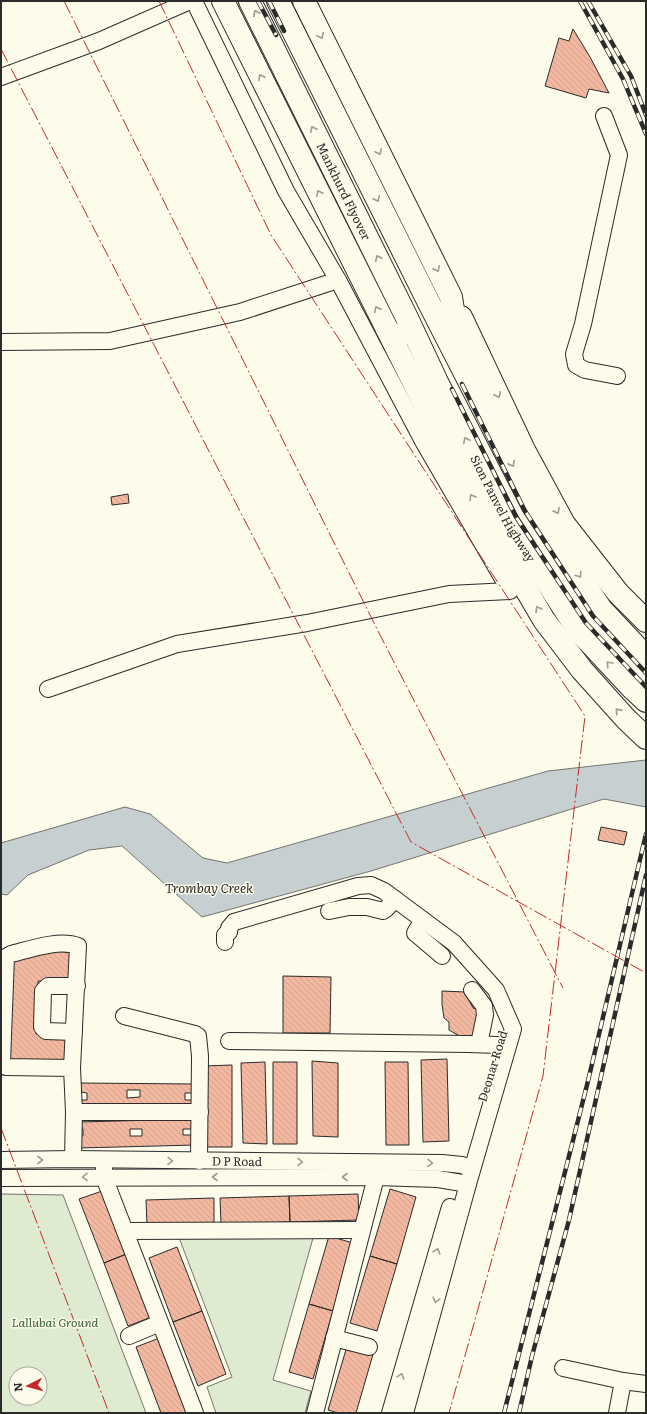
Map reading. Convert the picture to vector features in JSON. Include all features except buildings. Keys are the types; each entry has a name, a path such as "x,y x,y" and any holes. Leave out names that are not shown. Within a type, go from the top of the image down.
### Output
{"highway":[{"path":"223,1 387,329 428,387 465,485 544,620 582,670 626,719 646,738"},
{"name":"Mankhurd Flyover","path":"250,1 407,318 428,387"},
{"path":"278,1 431,307 533,506 601,609 646,657"},
{"path":"304,1 451,297 524,450 564,524 618,593 646,622"},
{"path":"451,297 462,368"},
{"name":"Sion Panvel Highway","path":"428,387 508,522 578,630 633,690 646,701"}],"street":[{"path":"1,77 99,41 190,1"},
{"path":"48,689 177,644 307,623 449,594 510,591 424,443 338,280 286,191 194,1"},
{"path":"604,116 619,155 584,324 574,354 576,365 585,370 617,376"},
{"path":"1,342 110,341 240,312 338,280"},
{"path":"225,942 225,935 229,932 229,928 234,922 358,886 371,885 384,891 395,899 415,926 442,956"},
{"path":"329,911 349,907 367,907 383,910 387,908 395,899"},
{"name":"Deonar Road","path":"390,1413 465,1175 502,1046 503,1025 510,1021 496,990 454,943 415,926"},
{"path":"72,1068 6,1067 2,1062 6,957 11,954 49,944 72,944 78,946 72,1068 74,1112 73,1160"},
{"path":"74,1032 46,1031 42,1027 43,991 48,986 77,986"},
{"path":"472,990 484,1006 485,1015 479,1044"},
{"path":"124,1016 198,1036 200,1056 200,1161"},
{"path":"230,1041 479,1044 502,1046"},
{"path":"74,1112 200,1112"},
{"name":"D P Road","path":"1,1160 442,1163 465,1175"},
{"path":"104,1160 104,1177 194,1413"},
{"name":"Deonar Road","path":"405,1413 465,1175"},
{"name":"D P Road","path":"1,1178 376,1177 438,1179 465,1175"},
{"path":"315,1413 361,1230 376,1177"},
{"path":"125,1230 361,1230"},
{"path":"129,1336 160,1323"},
{"path":"334,1338 369,1347"},
{"path":"563,1368 623,1381 646,1384"},
{"path":"617,1413 623,1381"}],"green space":[{"name":"Lallubai Ground","path":"1,1194 63,1195 146,1413 1,1413"},
{"path":"315,1231 273,1380 311,1391 305,1413 216,1413 207,1387 232,1377 178,1235"}],"water":[{"name":"Trombay Creek","path":"646,760 646,807 604,799 371,871 202,917 122,846 89,850 28,875 7,895 1,894 1,843 125,807 150,814 203,858 227,863 548,771"}],"railway":[{"path":"258,1 276,35"},
{"path":"269,1 284,31"},
{"path":"580,1 623,79 646,134"},
{"path":"588,1 631,76 646,115"},
{"path":"462,384 525,511 593,616 646,673"},
{"path":"452,389 516,517 586,623 646,687"},
{"path":"504,1413 588,1081 646,834"},
{"path":"519,1413 532,1356 569,1220 646,875"}],"power":[{"path":"64,1 379,633 563,988"},
{"path":"159,1 271,235 585,716 543,1076 449,1413"},
{"path":"1,49 411,842 646,973"},
{"path":"1,1128 109,1413"}]}
